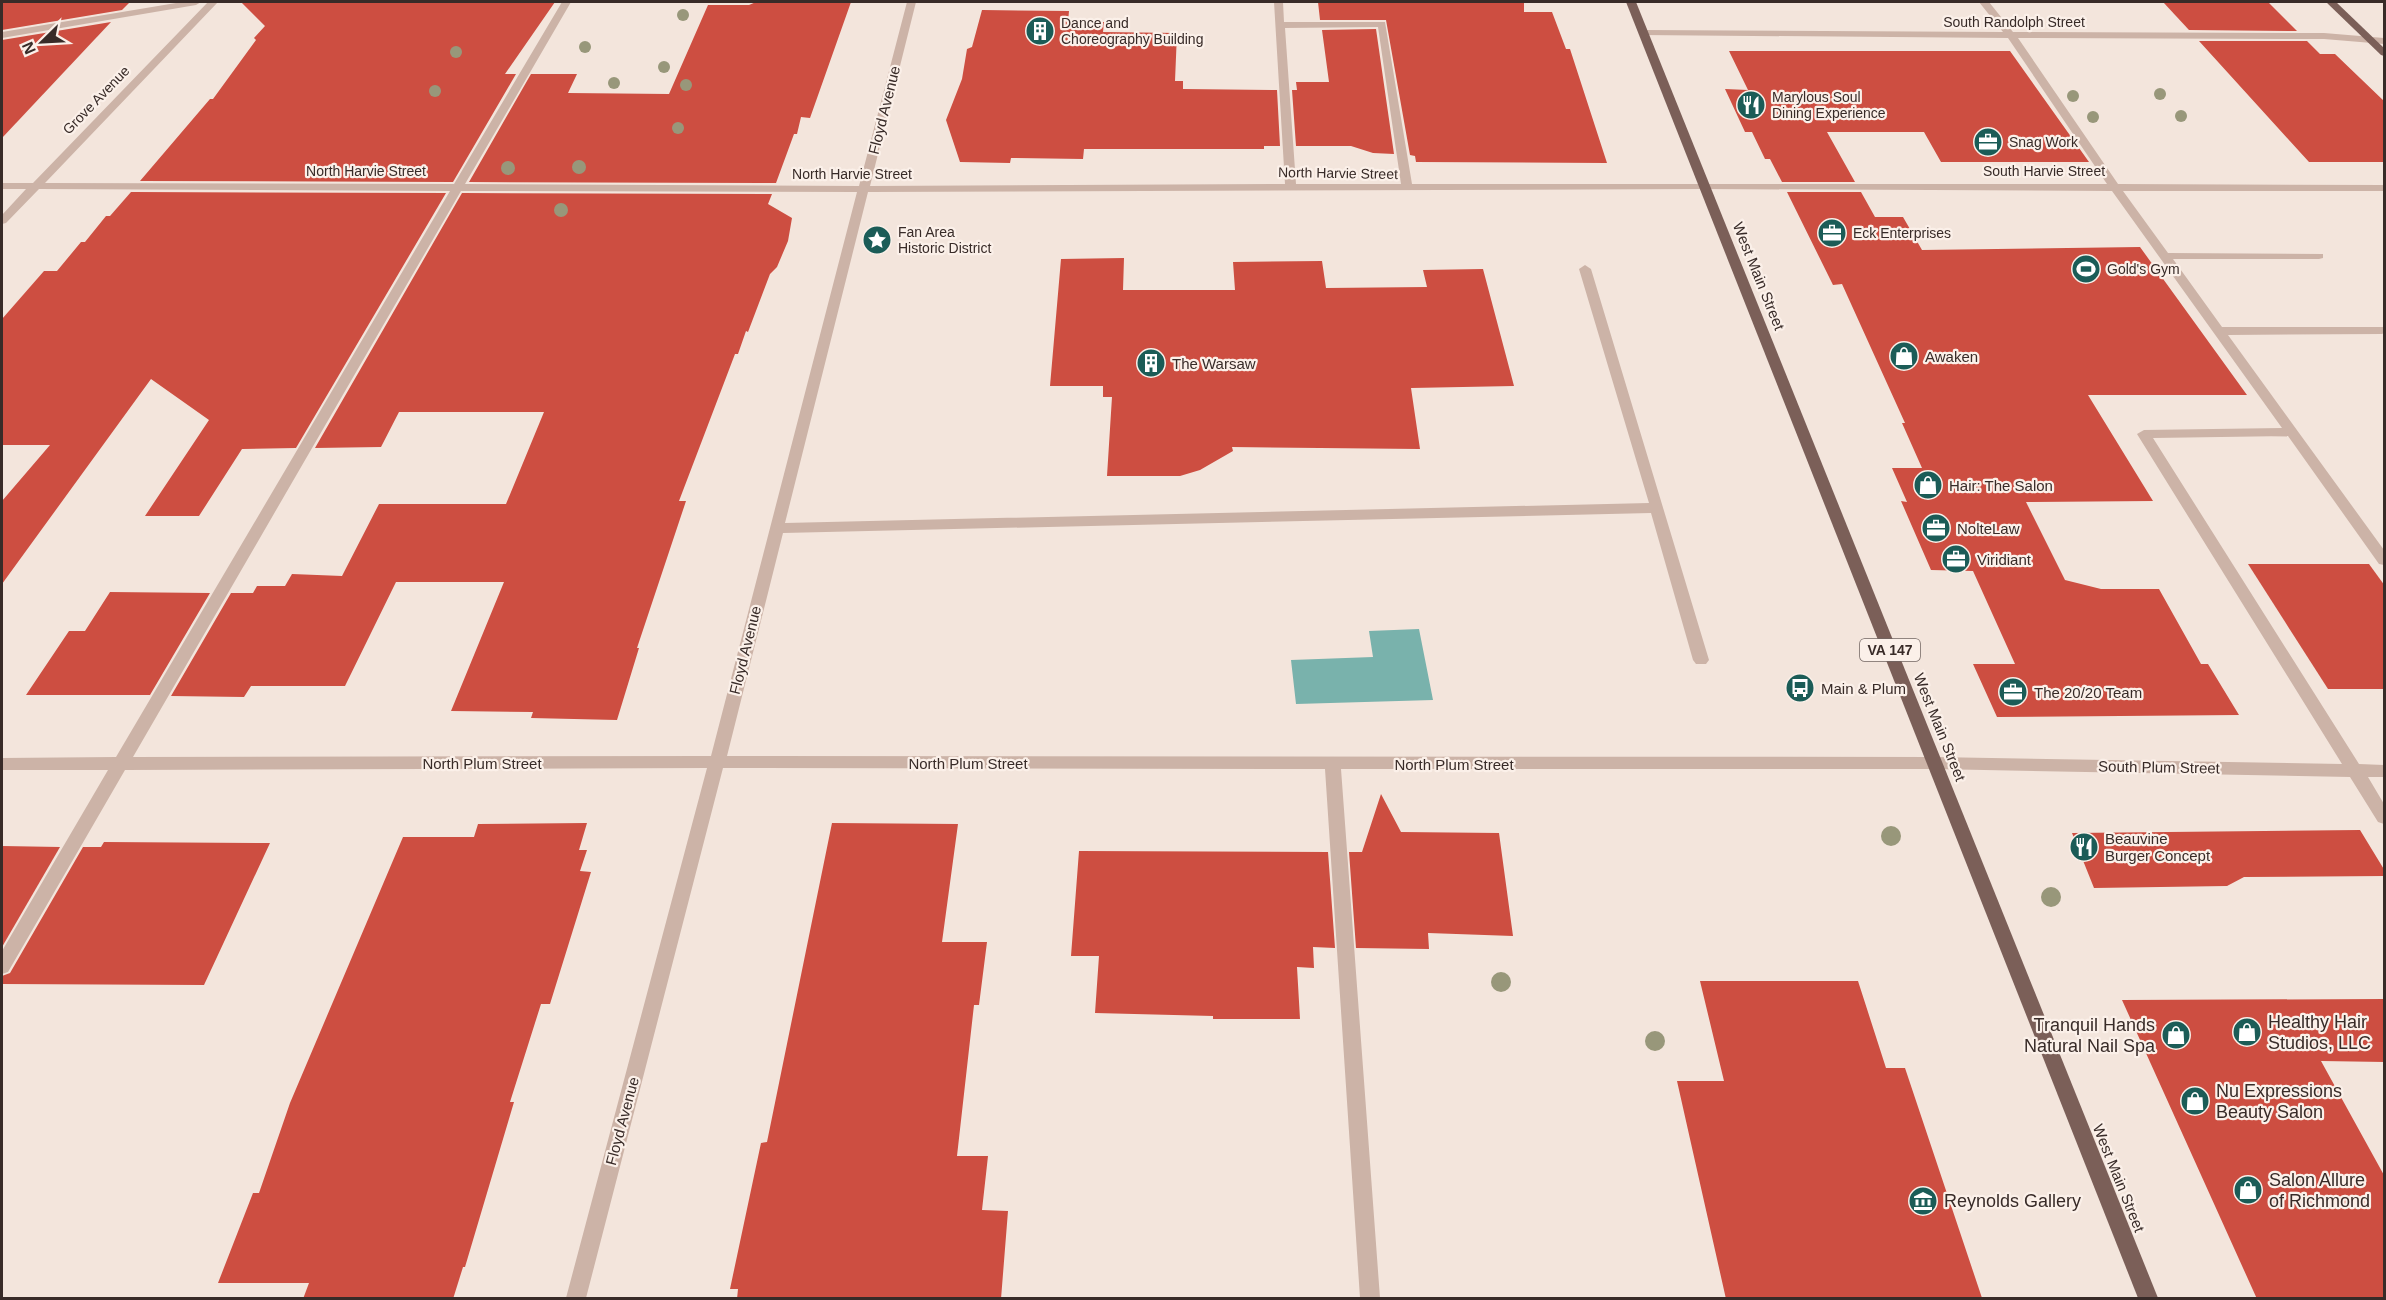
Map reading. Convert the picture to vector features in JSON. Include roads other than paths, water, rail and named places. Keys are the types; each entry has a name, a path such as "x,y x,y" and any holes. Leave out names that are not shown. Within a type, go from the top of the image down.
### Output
{"main road":[{"name":"West Main Street","path":"1631,2 2148,1299"},
{"path":"2331,2 2385,53"}],"street":[{"path":"2,35 196,2"},
{"name":"Grove Avenue","path":"2,221 213,2"},
{"path":"2,966 566,2"},
{"name":"Floyd Avenue","path":"576,1299 717,762 911,2"},
{"path":"1278,2 1291,187"},
{"path":"1984,2 2011,35 2218,331 2385,560"},
{"path":"1279,25 1382,24 1407,188"},
{"name":"South Randolph Street","path":"1644,33 2324,36 2385,41"},
{"name":"North Harvie Street","path":"2,186 864,189 1703,186"},
{"name":"South Harvie Street","path":"1703,186 2385,188"},
{"path":"2165,256 2319,256"},
{"path":"1585,269 1701,660"},
{"path":"2218,331 2382,330"},
{"path":"2291,432 2144,435 2385,817"},
{"path":"776,528 1657,508"},
{"name":"North Plum Street","path":"2,764 1934,763"},
{"name":"South Plum Street","path":"1934,763 2385,771"},
{"path":"1333,764 1370,1299"}],"water":[{"path":"1419,629 1433,700 1296,704 1291,660 1373,657 1369,631"}],"place":[{"name":"Dance and Choreography Building","path":"1040,31"},
{"name":"Marylous Soul Dining Experience","path":"1751,105"},
{"name":"Snag Work","path":"1988,142"},
{"name":"Eck Enterprises","path":"1832,233"},
{"name":"Fan Area Historic District","path":"877,240"},
{"name":"Gold's Gym","path":"2086,269"},
{"name":"Awaken","path":"1904,356"},
{"name":"The Warsaw","path":"1151,363"},
{"name":"Hair: The Salon","path":"1928,485"},
{"name":"NolteLaw","path":"1936,528"},
{"name":"Viridiant","path":"1956,559"},
{"name":"Main & Plum","path":"1800,688"},
{"name":"The 20/20 Team","path":"2013,692"},
{"name":"Beauvine Burger Concept","path":"2084,847"},
{"name":"Healthy Hair Studios, LLC","path":"2247,1032"},
{"name":"Tranquil Hands Natural Nail Spa","path":"2176,1035"},
{"name":"Nu Expressions Beauty Salon","path":"2195,1101"},
{"name":"Salon Allure of Richmond","path":"2248,1190"},
{"name":"Reynolds Gallery","path":"1923,1201"}]}
